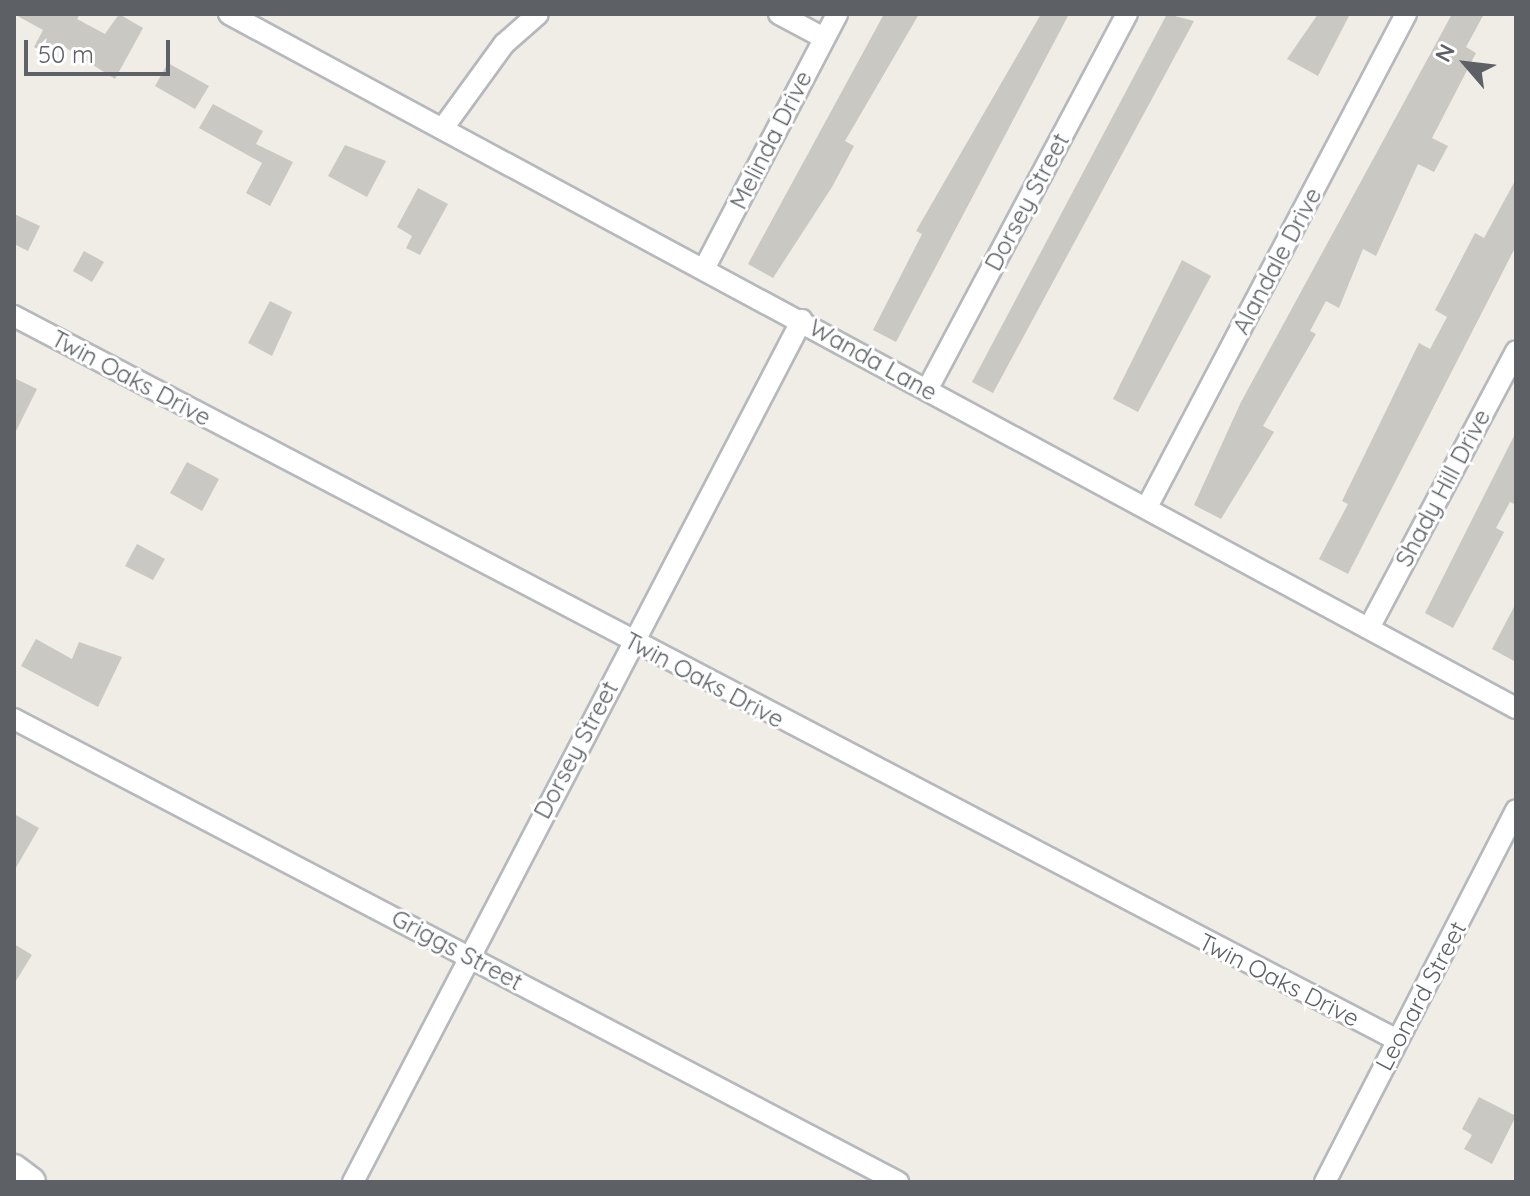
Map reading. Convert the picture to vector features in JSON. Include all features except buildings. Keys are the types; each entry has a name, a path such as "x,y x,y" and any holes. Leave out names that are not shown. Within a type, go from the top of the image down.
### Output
{"street":[{"path":"443,128 504,44 538,14"},
{"path":"779,14 824,38"},
{"name":"Melinda Drive","path":"705,267 837,14"},
{"name":"Dorsey Street","path":"927,390 1127,14"},
{"name":"Alandale Drive","path":"1147,507 1406,14"},
{"name":"Wanda Lane","path":"239,16 927,390 1370,626 1516,708"},
{"name":"Twin Oaks Drive","path":"14,316 633,643 1397,1040"},
{"name":"Dorsey Street","path":"353,1182 467,955 802,320"},
{"name":"Shady Hill Drive","path":"1370,626 1516,351"},
{"name":"Griggs Street","path":"14,719 898,1182"},
{"name":"Leonard Street","path":"1325,1182 1516,810"},
{"path":"14,1169 31,1182"}]}
